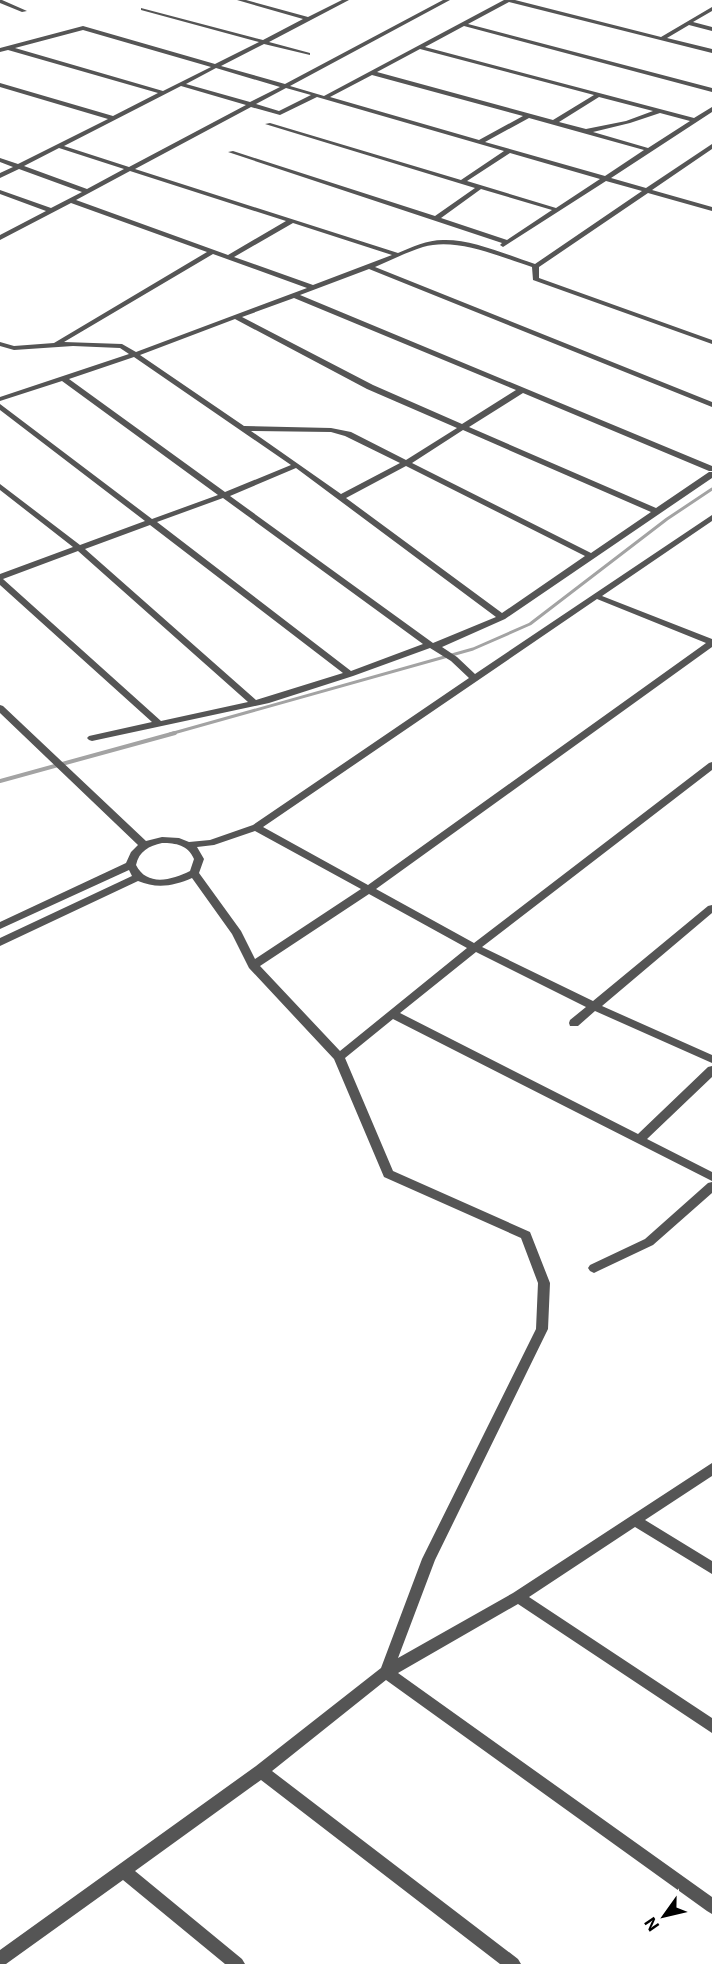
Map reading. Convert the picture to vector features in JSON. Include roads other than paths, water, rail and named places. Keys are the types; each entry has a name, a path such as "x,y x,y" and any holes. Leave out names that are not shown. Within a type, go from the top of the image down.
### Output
{"street":[{"path":"240,0 308,19"},
{"path":"0,176 346,0"},
{"path":"0,238 447,0"},
{"path":"326,97 508,0 712,51"},
{"path":"0,1 24,11"},
{"path":"143,9 308,54"},
{"path":"661,39 712,9"},
{"path":"688,23 712,29"},
{"path":"464,24 712,90"},
{"path":"0,50 83,28 712,209"},
{"path":"0,45 163,93"},
{"path":"419,48 694,120"},
{"path":"373,73 649,150"},
{"path":"181,84 280,113 316,95"},
{"path":"0,85 113,118"},
{"path":"554,122 598,94"},
{"path":"492,252 712,109"},
{"path":"586,131 628,122 659,111"},
{"path":"480,142 528,116"},
{"path":"268,124 557,210"},
{"path":"58,146 398,255"},
{"path":"536,266 712,146"},
{"path":"462,182 509,151"},
{"path":"231,152 507,242"},
{"path":"0,160 89,192"},
{"path":"435,219 480,187"},
{"path":"0,192 53,211"},
{"path":"71,201 314,288"},
{"path":"229,258 292,221"},
{"path":"0,399 134,355 422,245 443,242 464,244 536,266"},
{"path":"55,345 213,252"},
{"path":"536,266 535,279 712,342"},
{"path":"369,267 712,405"},
{"path":"294,295 712,469"},
{"path":"236,317 370,387 658,512"},
{"path":"0,344 14,348 73,344 122,346 297,465 502,617"},
{"path":"64,379 464,666 474,678"},
{"path":"341,497 405,464 522,390"},
{"path":"0,406 350,674"},
{"path":"242,428 331,430 348,434 591,556"},
{"path":"158,723 0,578 225,495 297,465"},
{"path":"92,738 254,703 436,647 502,617 712,474"},
{"path":"0,486 79,548 254,703"},
{"path":"188,845 211,843 256,827 712,518"},
{"path":"598,597 712,642"},
{"path":"253,965 370,888 712,642"},
{"path":"0,708 144,845"},
{"path":"0,716 15,722"},
{"path":"339,1057 712,765"},
{"path":"256,827 476,948 593,1007 712,1059"},
{"path":"0,926 131,865 136,851 144,845 162,840 181,842 194,849 199,859 194,873 171,883 156,883 139,877 131,865"},
{"path":"194,873 237,933 253,965 339,1057 388,1174 526,1235 543,1283 542,1329 429,1559 386,1672"},
{"path":"0,942 139,877"},
{"path":"574,1023 712,908"},
{"path":"392,1014 712,1177"},
{"path":"639,1140 712,1070"},
{"path":"594,1268 649,1242 712,1186"},
{"path":"0,1959 261,1771 386,1672 518,1597 712,1469"},
{"path":"634,1520 712,1568"},
{"path":"518,1597 712,1726"},
{"path":"386,1672 712,1906"},
{"path":"261,1771 513,1964"},
{"path":"123,1870 237,1964"}],"waterway":[{"path":"170,734 473,649 530,624 667,519 712,489"},
{"path":"0,781 175,733"}]}
